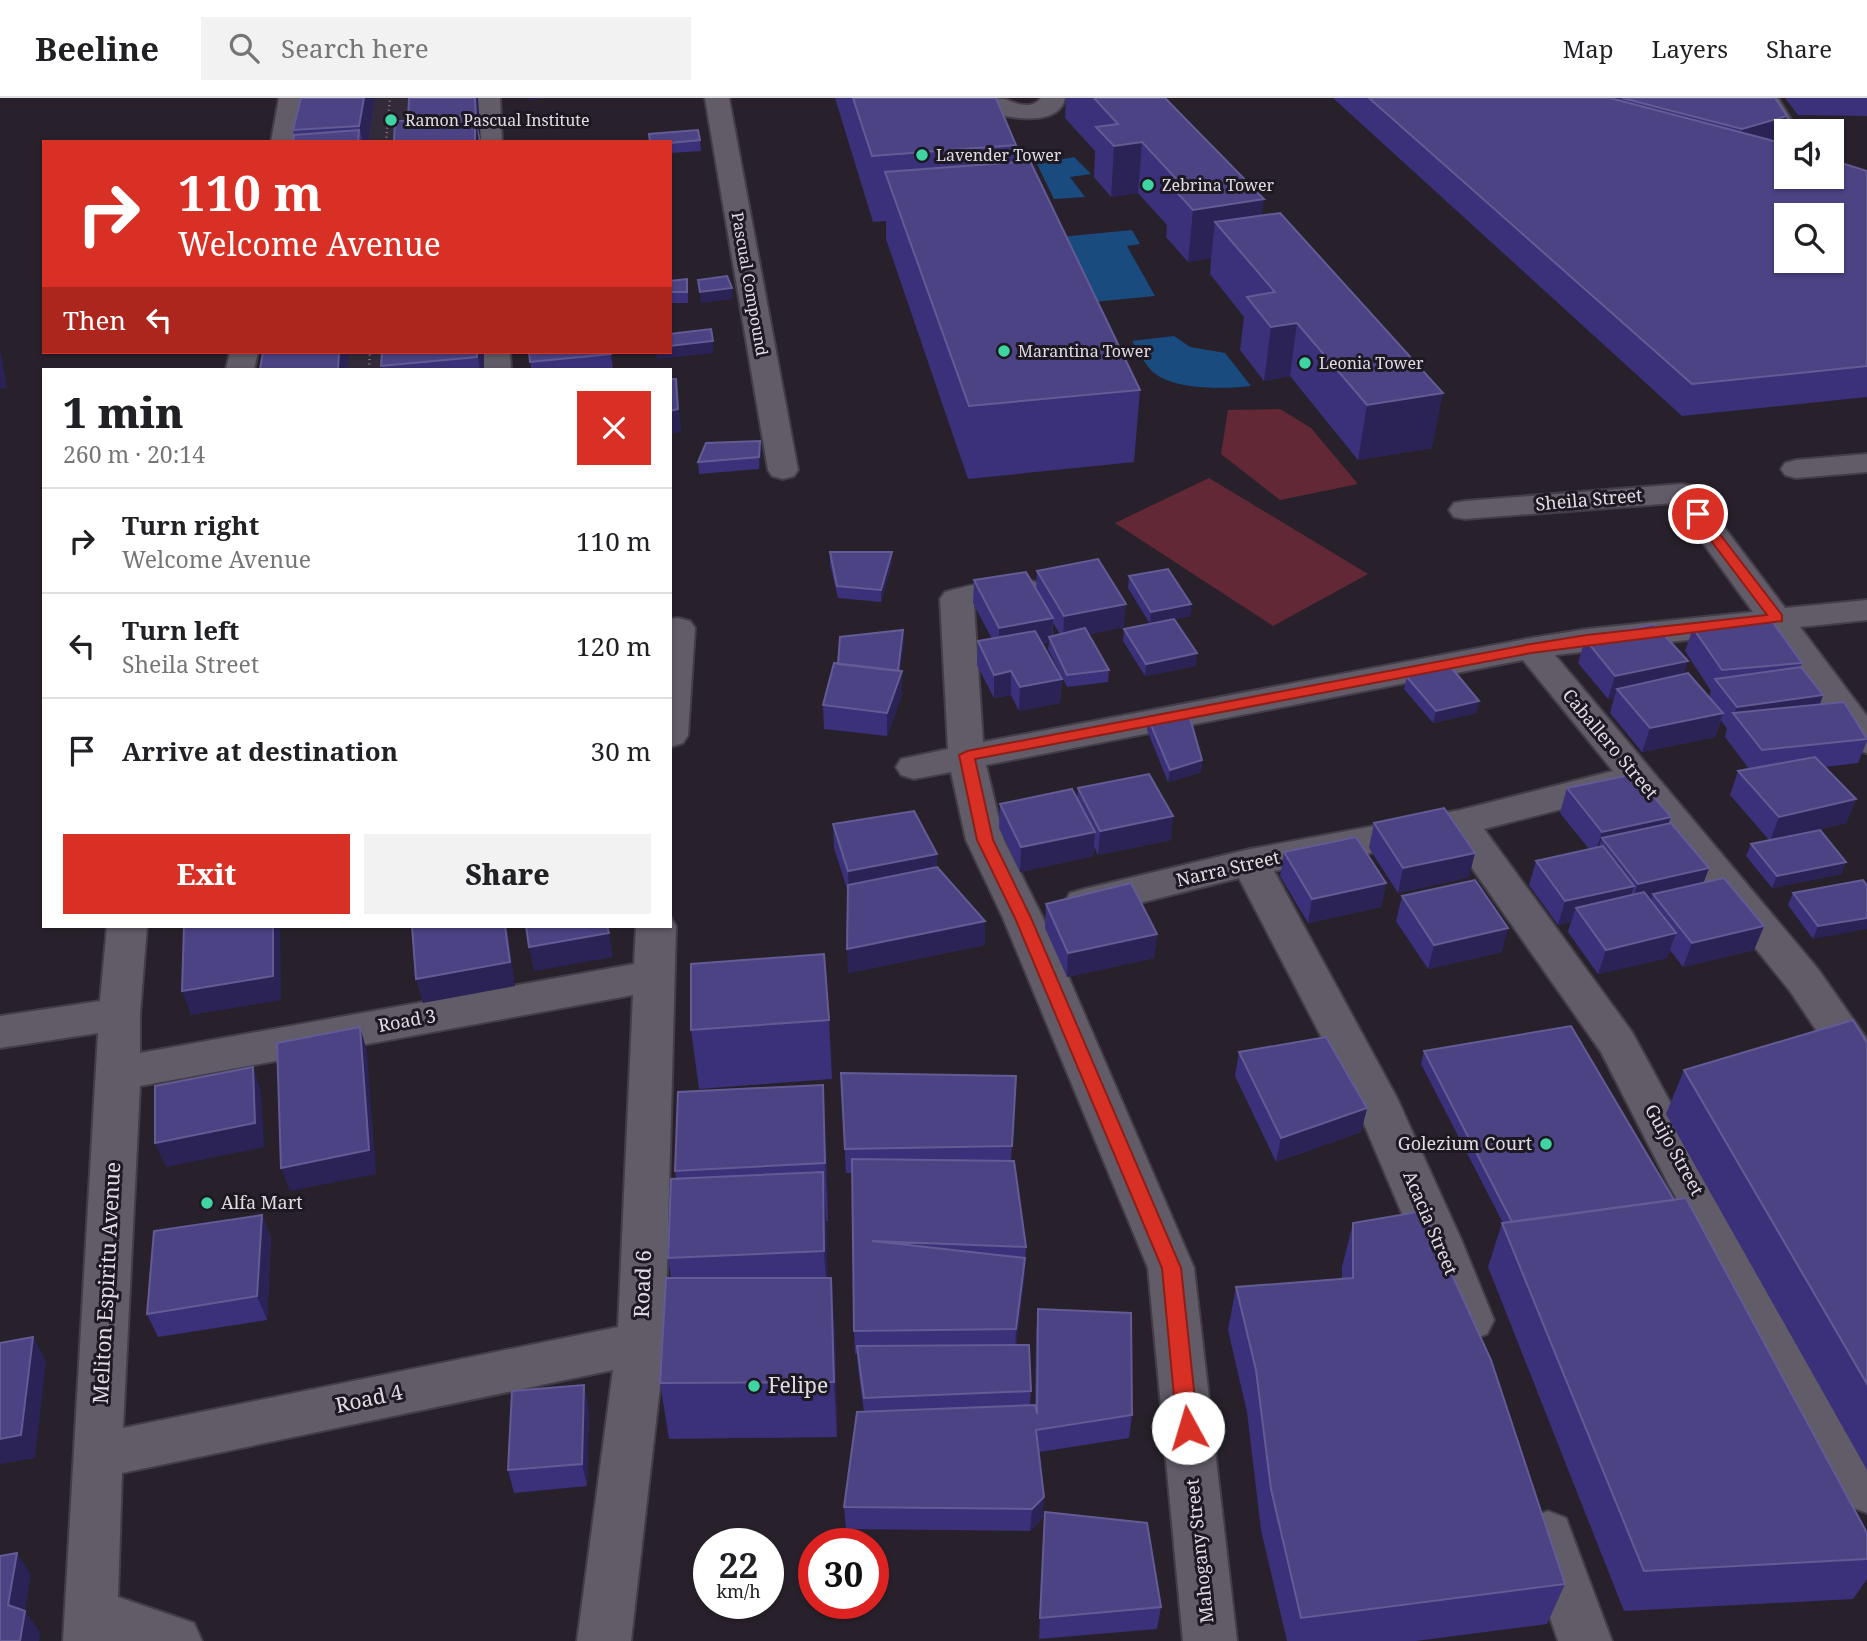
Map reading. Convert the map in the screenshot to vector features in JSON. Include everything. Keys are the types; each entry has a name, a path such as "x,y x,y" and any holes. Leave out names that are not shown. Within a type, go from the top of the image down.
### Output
{"street":[{"path":"283,140 291,98"},
{"path":"488,98 490,140"},
{"name":"Pascual Compound","path":"717,98 783,470"},
{"path":"993,98 997,106 1019,112 1047,107 1052,104 1053,98"},
{"path":"1766,98 1779,119"},
{"path":"1796,469 1867,463"},
{"name":"Sheila Street","path":"1465,510 1682,493 1777,618"},
{"name":"Mahogany Street","path":"1049,585 957,599 967,755 985,840 1023,918 1171,1268 1210,1641"},
{"path":"914,767 1531,648 1587,639 1867,610"},
{"path":"1777,618 1867,741"},
{"path":"672,696 674,629"},
{"name":"Caballero Street","path":"1531,648 1804,980 1867,1072"},
{"name":"Narra Street","path":"1023,918 1250,862 1460,823 1638,777"},
{"name":"Guijo Street","path":"1460,823 1617,1043 1685,1172 1867,1490"},
{"name":"Acacia Street","path":"1250,862 1375,1098 1438,1239 1483,1354"},
{"name":"Meliton Espiritu Avenue","path":"90,1628 119,1073 119,1014 127,928"},
{"name":"Road 6","path":"604,1641 642,1343 656,928"},
{"name":"Road 3","path":"119,1073 653,976"},
{"path":"0,1032 119,1014"},
{"name":"Road 4","path":"97,1456 642,1343"},
{"path":"1534,1497 1585,1641"},
{"path":"90,1628 175,1641"}],"path":[{"path":"386,140 390,98"}],"shaded area":[{"name":"Ramon Pascual Institute","path":"304,98 480,98 481,140 298,140"},
{"path":"269,354 488,354 488,368 267,368"},
{"path":"1280,409 1311,428 1358,484 1280,500 1221,454 1228,410"},
{"path":"1209,478 1368,574 1273,626 1115,523"}],"water":[{"path":"1074,157 1091,174 1070,177 1085,197 1054,199 1037,164"},
{"path":"1132,230 1140,244 1127,246 1155,296 1093,302 1060,237"},
{"path":"1174,336 1190,347 1225,353 1251,386 1213,388 1170,381 1150,369 1132,341"}],"building":[{"path":"301,98 364,98 359,126 293,130"},
{"path":"409,98 475,98 476,118 475,115 408,120"},
{"path":"853,98 996,98 1016,145 872,156"},
{"path":"1094,98 1165,98 1264,199 1193,210 1171,186 1181,184 1142,142 1114,146 1096,127 1118,124"},
{"path":"1369,98 1610,98 1774,142 1774,189 1844,189 1844,164 1867,171 1867,366 1692,384"},
{"path":"1622,98 1775,98 1787,116 1742,129"},
{"path":"475,115 475,140 394,140 395,121"},
{"path":"359,130 358,140 293,140 294,135"},
{"path":"698,130 700,140 672,143 672,140 650,140 649,134"},
{"path":"1030,161 1140,390 969,406 885,172"},
{"path":"1280,213 1443,393 1367,405 1297,323 1271,327 1247,297 1275,292 1215,222"},
{"path":"727,276 732,288 700,292 698,280"},
{"path":"687,279 687,292 672,292 672,281"},
{"path":"711,329 713,341 672,346 672,334"},
{"path":"263,354 339,354 338,368 260,368"},
{"path":"382,354 477,354 477,357 381,366"},
{"path":"529,354 611,354 530,362"},
{"path":"672,379 676,379 678,409 672,410"},
{"path":"760,441 759,457 698,462 706,443"},
{"path":"830,552 892,552 881,590 837,586"},
{"path":"1098,559 1126,604 1064,616 1037,571"},
{"path":"1168,569 1191,604 1151,612 1129,576"},
{"path":"1026,572 1053,618 999,628 974,580"},
{"path":"1174,619 1197,653 1146,664 1124,629"},
{"path":"1772,621 1802,663 1722,670 1693,628"},
{"path":"1654,624 1688,661 1615,676 1585,639"},
{"path":"1085,628 1109,670 1067,675 1049,637"},
{"path":"903,630 898,671 838,664 840,637"},
{"path":"1035,631 1062,679 1020,687 1011,671 994,675 978,641"},
{"path":"834,663 902,671 887,713 823,705"},
{"path":"1450,666 1479,701 1436,711 1407,677"},
{"path":"1801,667 1823,695 1737,707 1715,679"},
{"path":"1688,673 1723,713 1650,728 1617,689"},
{"path":"1844,702 1867,739 1762,750 1733,713"},
{"path":"1148,718 1190,718 1202,760 1170,770"},
{"path":"1815,757 1856,799 1779,817 1738,771"},
{"path":"1149,774 1173,816 1100,831 1078,788"},
{"path":"1635,774 1671,817 1602,832 1567,788"},
{"path":"1072,789 1095,832 1021,847 1000,804"},
{"path":"1444,808 1475,853 1403,868 1374,823"},
{"path":"914,811 937,854 848,871 833,824"},
{"path":"1671,823 1709,868 1638,884 1602,838"},
{"path":"1820,830 1846,862 1777,876 1751,844"},
{"path":"1356,837 1386,883 1312,899 1284,852"},
{"path":"1603,846 1634,886 1565,901 1536,861"},
{"path":"937,867 985,921 847,949 848,885"},
{"path":"1724,878 1764,926 1692,943 1653,894"},
{"path":"1475,880 1508,928 1434,945 1402,896"},
{"path":"1863,880 1867,886 1867,918 1818,926 1793,893"},
{"path":"1131,883 1157,934 1068,953 1046,904"},
{"path":"1644,892 1676,933 1606,950 1576,908"},
{"path":"184,928 273,928 273,976 182,991"},
{"path":"412,928 505,928 510,962 416,979"},
{"path":"526,928 608,928 609,933 529,947"},
{"path":"824,954 829,1020 691,1030 691,964"},
{"path":"1853,1020 1867,1043 1867,1384 1684,1070"},
{"name":"Golezium Court","path":"1571,1026 1674,1200 1512,1222 1424,1051"},
{"path":"360,1027 369,1150 281,1168 277,1043"},
{"path":"1326,1037 1367,1108 1281,1138 1239,1052"},
{"path":"253,1067 255,1123 155,1143 155,1086"},
{"path":"841,1073 1016,1076 1012,1146 845,1149"},
{"path":"823,1085 825,1163 675,1171 678,1092"},
{"path":"852,1159 1014,1161 1026,1247 872,1241 1025,1258 1016,1329 854,1331"},
{"path":"823,1172 824,1251 668,1258 671,1179"},
{"path":"1686,1198 1867,1533 1867,1559 1644,1571 1502,1223"},
{"path":"1423,1211 1491,1360 1565,1584 1301,1618 1271,1489 1256,1370 1236,1287 1353,1278 1353,1223"},
{"path":"262,1215 257,1296 147,1314 154,1231"},
{"path":"666,1278 831,1278 834,1382 660,1383"},
{"path":"1038,1309 1131,1313 1132,1415 1036,1430 1044,1497 1032,1509 844,1507 857,1412 1035,1405 1037,1414"},
{"path":"33,1337 21,1435 0,1439 0,1343"},
{"path":"1029,1345 1031,1391 864,1398 857,1346"},
{"path":"584,1385 582,1464 508,1470 512,1391"},
{"path":"1045,1512 1147,1523 1161,1607 1040,1618"},
{"path":"17,1553 8,1605 25,1611 20,1641 0,1641 0,1556"}],"place":[{"name":"Ramon Pascual Institute","path":"391,120"},
{"name":"Lavender Tower","path":"922,155"},
{"name":"Zebrina Tower","path":"1148,185"},
{"name":"Marantina Tower","path":"1004,351"},
{"name":"Leonia Tower","path":"1305,363"},
{"name":"Golezium Court","path":"1546,1144"},
{"name":"Alfa Mart","path":"207,1203"},
{"name":"Felipe","path":"754,1386"}],"route":[{"path":"1188,1428 1171,1268 1023,918 985,840 967,755 1531,648 1587,639 1777,618 1698,514"}]}
